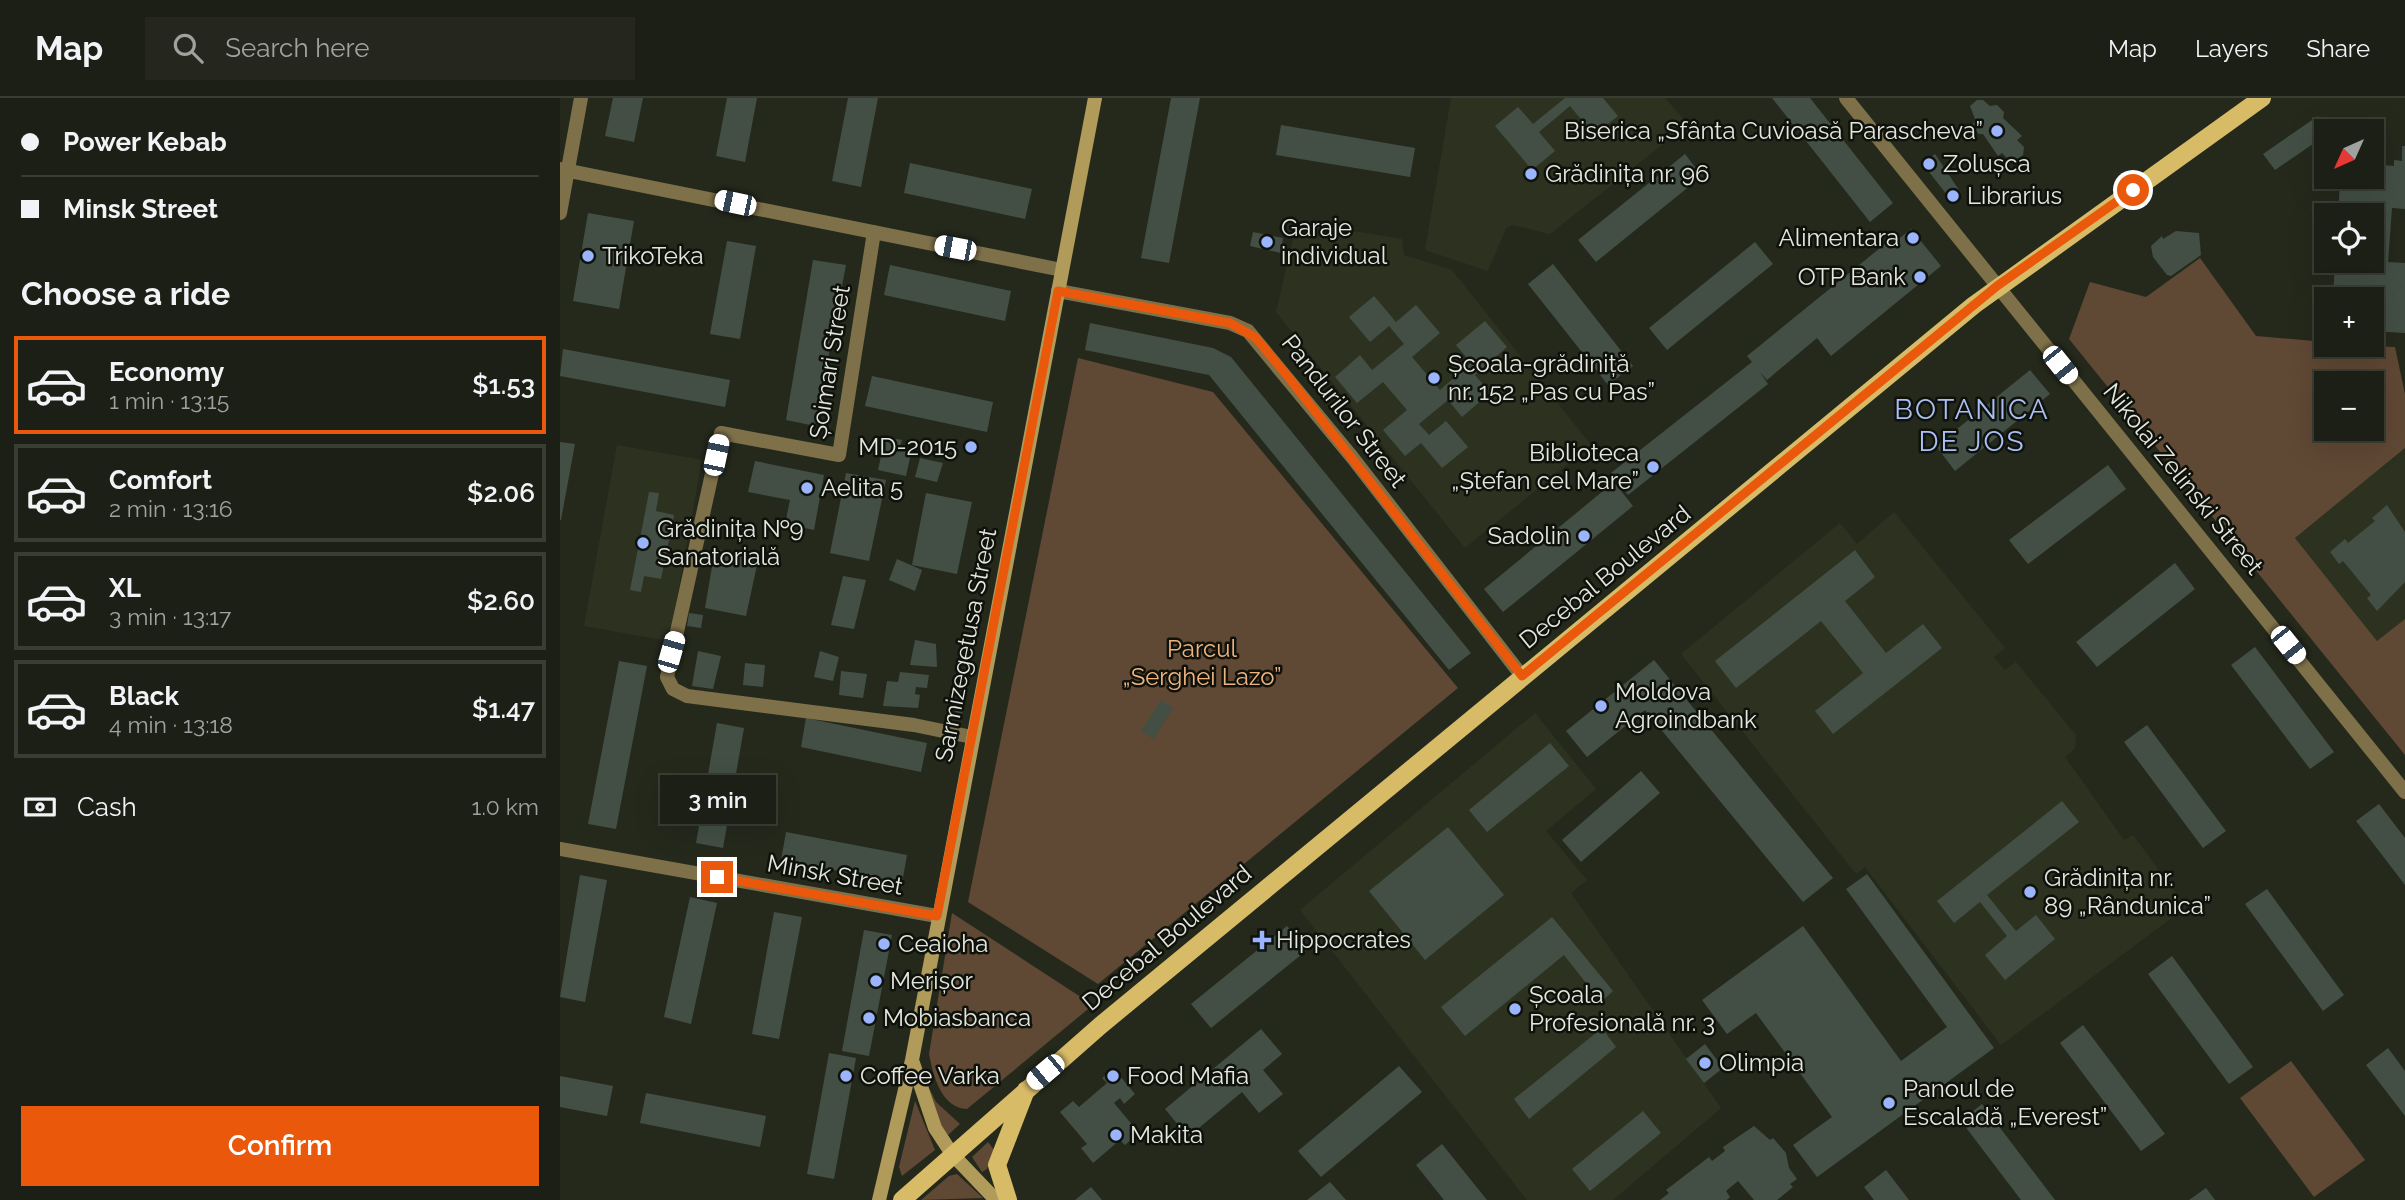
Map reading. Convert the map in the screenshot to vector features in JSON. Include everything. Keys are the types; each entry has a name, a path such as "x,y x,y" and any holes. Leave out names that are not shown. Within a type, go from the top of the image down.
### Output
{"main road":[{"name":"Sarmizegetusa Street","path":"879,1200 912,1060 937,916 1095,98"},
{"name":"Decebal Boulevard","path":"902,1200 1027,1087 1997,286 2262,98"},
{"path":"912,1060 934,1128 952,1154 996,1200"},
{"path":"1008,1200 998,1165 1027,1087"}],"street":[{"path":"560,213 564,169 581,98"},
{"name":"Nikolai Zelinski Street","path":"1846,98 2405,792"},
{"path":"564,169 1062,270"},
{"name":"Șoimari Street","path":"874,232 839,455 721,433 667,673 671,687 687,696 860,717 972,737"},
{"name":"Pandurilor Street","path":"1058,291 1230,323 1248,331 1317,413 1522,676"},
{"name":"Minsk Street","path":"560,849 937,916"}],"shaded area":[{"name":"Grădinița nr. 96","path":"1451,98 1665,98 1688,124 1550,234 1512,225 1506,228 1488,271 1425,250"},
{"name":"Școala-grădiniță nr. 152 „Pas cu Pas”","path":"1297,222 1402,239 1404,255 1452,270 1591,445 1465,548 1276,312"},
{"name":"Grădinița №9 Sanatorială","path":"617,445 702,460 669,641 584,626"},
{"path":"2405,448 2405,619 2378,642 2295,538"},
{"path":"1894,512 2005,648 1994,657 2005,670 2016,662 2076,735 2075,748 2065,757 2124,840 2133,835 2184,904 2177,914 2001,1045 1865,867 1856,874 1681,654 1840,523 1857,544"},
{"name":"Școala Profesională nr. 3","path":"1535,713 1596,789 1546,831 1587,880 1571,893 1721,1108 1613,1200 1527,1200 1300,910"}],"green space":[{"path":"2200,258 2256,336 2314,341 2314,357 2384,357 2384,347 2395,347 2405,394 2405,448 2295,538 2377,641 2405,619 2405,755 2069,339 2090,282 2146,297"},
{"name":"Parcul „Serghei Lazo”","path":"1078,358 1213,392 1458,688 1098,984 968,902"},
{"path":"952,913 1093,1005 967,1109 958,1107 945,1097 936,1080 929,1054"},
{"path":"2291,1061 2365,1160 2314,1197 2240,1098"},
{"path":"926,1082 936,1102 960,1124 948,1135 940,1124"},
{"path":"915,1101 935,1150 902,1176 899,1167"},
{"path":"988,1142 994,1150 987,1169 982,1172 972,1157"},
{"path":"957,1174 983,1198 921,1200 949,1176"}],"building":[{"path":"613,98 643,98 634,142 605,136"},
{"path":"727,98 757,98 745,162 716,156"},
{"path":"848,98 878,98 861,187 832,181"},
{"path":"1171,98 1200,98 1169,263 1141,258"},
{"path":"1565,98 1603,98 1618,116 1594,135 1570,106 1539,132 1555,151 1532,170 1495,126 1518,107 1533,124"},
{"path":"1772,98 1810,98 1893,203 1870,222"},
{"name":"Biserica „Sfânta Cuvioasă Parascheva”","path":"1977,100 1983,100 1990,106 1997,105 2004,112 2003,118 2022,136 2017,140 2024,147 2023,155 2017,160 2009,160 2002,153 1998,156 1983,134 1979,134 1972,127 1975,119 1970,106"},
{"path":"2318,116 2320,119 2314,119 2314,143 2275,170 2263,154"},
{"path":"1281,125 1415,148 1410,177 1276,155"},
{"path":"2402,146 2405,146 2405,209 2392,208 2388,262 2405,263 2405,333 2384,332 2384,287 2334,287 2334,273 2384,273 2384,203 2339,203 2340,189 2384,189 2384,165 2394,166 2394,160 2402,161"},
{"path":"1685,154 1702,176 1596,262 1578,240"},
{"path":"1935,154 1961,193 1951,200 1922,163"},
{"path":"910,163 1032,189 1025,219 904,193"},
{"path":"588,213 634,221 619,309 573,301"},
{"path":"1911,229 1941,266 1831,356 1817,338 1767,380 1760,372 1768,384 1628,495 1611,473 1752,362 1747,356 1885,244 1888,247"},
{"path":"2176,231 2199,233 2201,255 2171,276 2167,275 2153,257 2151,246 2162,236 2163,239"},
{"name":"Garaje individual","path":"1253,232 1283,238 1281,253 1250,246"},
{"path":"727,241 756,246 740,339 710,334"},
{"path":"1755,242 1773,264 1667,350 1649,328"},
{"path":"813,260 846,265 815,426 786,420"},
{"path":"1553,264 1633,366 1608,385 1528,284"},
{"path":"890,265 1011,291 1005,321 884,295"},
{"path":"1374,296 1396,322 1416,305 1440,333 1412,357 1440,390 1471,363 1456,345 1485,321 1507,347 1475,375 1490,393 1462,417 1448,400 1419,424 1429,435 1446,421 1468,447 1442,468 1421,443 1405,456 1383,430 1407,410 1383,382 1357,403 1335,377 1360,355 1372,370 1404,344 1389,326 1370,342 1349,317"},
{"path":"1090,323 1213,348 1231,357 1471,653 1449,670 1209,375 1085,350"},
{"path":"563,349 730,380 725,407 560,376"},
{"path":"2030,370 2050,394 1955,471 1936,446"},
{"path":"872,376 993,402 987,432 865,406"},
{"path":"885,437 902,440 900,446 912,449 906,476 878,470"},
{"path":"560,442 575,444 561,520 560,520"},
{"path":"920,458 943,463 937,482 915,477"},
{"path":"755,461 824,475 814,530 785,524 790,500 748,492"},
{"path":"2108,465 2126,489 2028,564 2009,540"},
{"path":"846,473 886,480 869,561 830,553"},
{"path":"1614,482 1633,506 1503,612 1484,589"},
{"path":"649,492 659,493 656,511 674,515 661,579 644,576 641,592 630,590"},
{"path":"926,493 972,502 957,574 912,565"},
{"path":"2387,505 2405,532 2405,582 2377,611 2367,598 2371,595 2343,561 2339,564 2330,552 2345,539 2348,543 2375,521 2372,518"},
{"path":"715,549 759,556 746,616 705,608"},
{"path":"1855,550 1875,577 1845,601 1886,653 1923,624 1942,648 1833,734 1815,711 1863,673 1821,621 1736,688 1715,661"},
{"path":"897,559 922,570 915,591 889,580"},
{"path":"2175,563 2195,589 2097,667 2076,642"},
{"path":"843,576 866,580 854,629 831,625"},
{"path":"689,613 703,615 701,628 687,626"},
{"path":"915,640 936,644 937,667 910,665"},
{"path":"2255,647 2334,752 2310,769 2231,665"},
{"path":"698,651 721,656 713,689 692,686"},
{"path":"820,651 839,657 833,681 814,677"},
{"path":"1654,660 1833,878 1803,902 1645,710 1587,757 1566,731"},
{"path":"619,661 647,666 616,829 588,824"},
{"path":"745,663 765,665 763,687 743,685"},
{"path":"841,671 867,674 863,698 839,695"},
{"path":"900,672 929,675 927,688 916,687 915,694 920,695 918,708 883,706 887,681 898,682"},
{"path":"958,700 965,702 962,714 955,712"},
{"path":"1161,700 1173,708 1153,739 1141,731"},
{"path":"806,718 927,743 921,772 801,747"},
{"path":"717,723 744,728 723,848 696,843"},
{"path":"2147,725 2226,831 2203,848 2124,742"},
{"path":"1550,743 1569,766 1487,832 1469,810"},
{"path":"1641,771 1660,793 1581,862 1562,840"},
{"path":"2062,801 2079,822 1987,895 2016,931 2036,915 2055,939 2005,980 1985,955 2007,936 1980,902 1954,923 1937,901"},
{"path":"2379,804 2405,838 2405,885 2356,821"},
{"path":"1448,827 1504,895 1425,960 1369,891"},
{"path":"786,832 907,855 902,883 781,860"},
{"path":"1867,874 1994,1048 1817,1177 1793,1145 1832,1117 1756,1013 1727,1034 1702,1000 1803,926 1901,1061 1947,1027 1846,889"},
{"path":"580,875 607,880 585,1002 560,997"},
{"path":"2267,889 2344,995 2323,1011 2245,904"},
{"path":"690,897 717,903 691,1024 664,1017"},
{"path":"774,912 802,917 779,1039 752,1034"},
{"path":"1552,917 1613,991 1601,1002 1564,955 1465,1036 1441,1007"},
{"path":"1287,926 1307,950 1211,1028 1191,1004"},
{"path":"864,930 892,935 869,1056 842,1051"},
{"path":"2172,956 2253,1067 2229,1084 2148,974"},
{"path":"2083,1025 2165,1134 2141,1151 2060,1043"},
{"path":"1602,1028 1616,1047 1529,1119 1514,1099"},
{"path":"1261,1029 1282,1054 1263,1070 1283,1094 1259,1113 1242,1092 1188,1137 1165,1109"},
{"path":"1705,1044 1723,1068 1704,1083 1686,1059"},
{"path":"2388,1048 2405,1071 2405,1116 2366,1065"},
{"path":"829,1053 856,1058 834,1179 807,1174"},
{"path":"1399,1066 1422,1092 1321,1177 1298,1151"},
{"path":"1114,1069 1135,1094 1124,1104 1120,1098 1114,1103 1139,1133 1125,1145 1120,1140 1093,1163 1081,1148 1087,1144 1060,1112 1073,1101 1079,1107 1107,1083 1102,1078"},
{"path":"560,1076 613,1086 607,1116 560,1107"},
{"path":"646,1093 766,1116 760,1147 640,1123"},
{"path":"1982,1104 2055,1200 2021,1200 1961,1121"},
{"path":"1643,1111 1661,1133 1590,1191 1572,1169"},
{"path":"1754,1126 1770,1140 1773,1138 1786,1153 1789,1168 1797,1179 1790,1184 1793,1187 1777,1200 1754,1200 1738,1181 1726,1191 1730,1197 1727,1200 1660,1200 1669,1193 1666,1190 1709,1157 1712,1161 1725,1151 1723,1147"},
{"path":"1442,1144 1487,1200 1444,1200 1416,1165"},
{"path":"1886,1170 1909,1200 1874,1200 1864,1187"},
{"path":"1330,1182 1346,1200 1307,1200"},
{"path":"1091,1187 1102,1200 1075,1200"},
{"path":"2206,1188 2215,1200 2189,1200"}],"place":[{"name":"Biserica „Sfânta Cuvioasă Parascheva”","path":"1997,131"},
{"name":"Zolușca","path":"1929,164"},
{"name":"Grădinița nr. 96","path":"1531,174"},
{"name":"Librarius","path":"1953,196"},
{"name":"Alimentara","path":"1913,238"},
{"name":"Garaje individual","path":"1267,242"},
{"name":"TrikoTeka","path":"588,256"},
{"name":"OTP Bank","path":"1920,277"},
{"name":"Școala-grădiniță nr. 152 „Pas cu Pas”","path":"1434,378"},
{"name":"MD-2015","path":"971,447"},
{"name":"Biblioteca „Ștefan cel Mare”","path":"1653,467"},
{"name":"Aelita 5","path":"807,488"},
{"name":"Sadolin","path":"1584,536"},
{"name":"Grădinița №9 Sanatorială","path":"643,543"},
{"name":"Moldova Agroindbank","path":"1601,706"},
{"name":"Grădinița nr. 89 „Rândunica”","path":"2030,892"},
{"name":"Hippocrates","path":"1262,940"},
{"name":"Ceaioha","path":"884,944"},
{"name":"Merișor","path":"876,981"},
{"name":"Școala Profesională nr. 3","path":"1515,1009"},
{"name":"Mobiasbanca","path":"869,1018"},
{"name":"Olimpia","path":"1705,1063"},
{"name":"Coffee Varka","path":"846,1076"},
{"name":"Food Mafia","path":"1113,1076"},
{"name":"Panoul de Escaladă „Everest”","path":"1889,1103"},
{"name":"Makita","path":"1116,1135"}],"district":[{"name":"BOTANICA DE JOS","path":"1972,425"}],"route":[{"path":"717,877 937,916 1058,291 1230,323 1248,331 1352,457 1522,676 1997,286 2133,190"}]}
